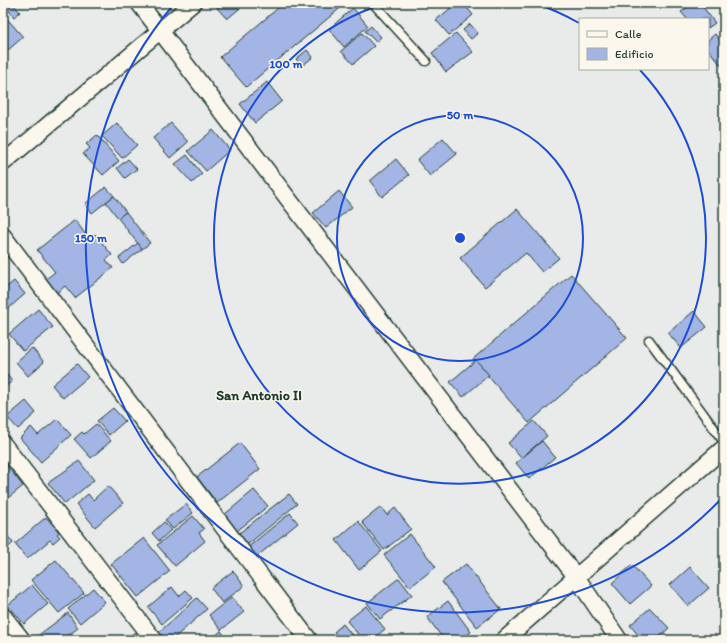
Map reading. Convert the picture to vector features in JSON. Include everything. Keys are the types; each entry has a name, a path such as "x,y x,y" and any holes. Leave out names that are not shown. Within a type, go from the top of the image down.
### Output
{"street":[{"path":"139,3 576,578 619,640"},
{"path":"3,163 192,3"},
{"path":"3,236 309,640"},
{"path":"3,444 154,640"},
{"path":"504,640 724,448"},
{"path":"3,616 22,640"}],"lane":[{"path":"373,3 426,61"},
{"path":"649,340 724,442"}],"building":[{"path":"3,3 12,3 20,12 14,17"},
{"path":"222,3 245,4 227,19 217,8"},
{"path":"284,3 345,4 246,87 220,57"},
{"path":"457,3 463,3 473,15 449,35 436,20"},
{"path":"693,3 700,3 715,23 709,27 709,18 686,18 681,12"},
{"path":"353,8 368,26 344,47 329,29"},
{"path":"3,14 23,37 7,51 3,47"},
{"path":"470,24 478,33 471,39 463,30"},
{"path":"371,26 381,37 376,42 365,31"},
{"path":"724,26 724,35 720,29"},
{"path":"362,33 374,46 353,64 341,51"},
{"path":"456,33 473,52 446,72 432,53"},
{"path":"715,34 724,45 724,69 709,50 709,39"},
{"path":"307,50 313,57 302,66 296,59"},
{"path":"267,82 282,101 255,123 240,104"},
{"path":"117,123 137,145 122,158 102,136"},
{"path":"171,123 188,142 170,158 153,138"},
{"path":"213,130 230,150 206,171 188,151"},
{"path":"97,135 119,161 103,175 83,154 90,148 86,144"},
{"path":"443,138 457,154 430,176 417,160"},
{"path":"187,155 202,174 192,183 175,164"},
{"path":"128,159 137,169 125,178 117,168"},
{"path":"396,159 409,175 382,197 370,181"},
{"path":"106,187 114,196 92,213 85,204"},
{"path":"339,191 352,207 326,228 313,213"},
{"path":"114,196 126,212 118,218 106,202"},
{"path":"517,209 559,258 542,272 526,253 485,287 460,258"},
{"path":"126,212 150,243 142,249 118,218"},
{"path":"75,220 89,239 95,234 112,255 106,260 113,268 75,298 65,286 57,293 46,279 55,272 37,250"},
{"path":"138,243 142,249 123,264 119,258"},
{"path":"571,274 627,338 529,423 473,359"},
{"path":"14,281 25,294 9,308 3,300 3,290"},
{"path":"38,309 53,327 23,351 9,334"},
{"path":"694,311 707,327 681,348 668,333"},
{"path":"32,348 44,362 28,376 16,362"},
{"path":"3,358 7,363 3,366"},
{"path":"476,360 489,375 463,397 450,382"},
{"path":"77,364 88,377 63,398 52,385"},
{"path":"3,370 12,381 3,389"},
{"path":"26,401 36,413 18,429 7,417"},
{"path":"113,408 125,421 109,435 97,421"},
{"path":"57,419 71,435 41,462 20,438 31,427 38,435"},
{"path":"534,421 547,436 521,458 508,443"},
{"path":"96,424 111,441 91,458 74,439 82,432 84,434"},
{"path":"542,441 555,457 529,479 516,463"},
{"path":"240,443 260,469 217,503 197,477"},
{"path":"3,461 23,486 3,502"},
{"path":"79,461 94,480 65,504 48,483"},
{"path":"108,486 123,503 95,527 76,504 88,494 93,500"},
{"path":"254,490 268,506 237,531 224,515"},
{"path":"289,494 297,504 247,545 238,534"},
{"path":"186,504 193,513 173,529 165,520"},
{"path":"381,507 387,515 395,508 411,529 384,550 362,522"},
{"path":"290,513 298,523 255,558 247,548"},
{"path":"193,516 204,529 199,533 205,541 175,566 157,545"},
{"path":"46,517 59,532 57,534 60,537 53,543 50,540 27,559 15,544"},
{"path":"358,521 382,551 359,570 336,540"},
{"path":"164,522 171,530 159,541 152,533"},
{"path":"3,530 13,543 3,552"},
{"path":"410,534 436,567 410,587 384,555"},
{"path":"144,538 170,571 138,597 111,564"},
{"path":"56,560 84,593 59,613 31,580"},
{"path":"466,564 501,609 477,627 442,582"},
{"path":"632,565 651,586 630,604 612,583"},
{"path":"690,567 709,588 688,606 670,585"},
{"path":"233,571 244,586 222,603 211,588"},
{"path":"399,578 412,595 380,619 367,603"},
{"path":"32,585 48,604 24,624 8,605"},
{"path":"172,587 179,596 186,590 193,598 162,624 148,607"},
{"path":"93,588 105,602 80,623 68,609"},
{"path":"232,597 244,612 221,630 209,615"},
{"path":"197,598 207,609 172,640 164,640 158,633"},
{"path":"448,601 471,632 461,640 444,640 427,617"},
{"path":"366,606 385,629 372,640 363,640 347,621"},
{"path":"650,608 669,628 656,640 642,640 630,625"},
{"path":"68,613 78,628 62,640 38,640 36,637"},
{"path":"343,624 356,640 340,640 334,632"},
{"path":"221,631 228,640 210,640"},
{"path":"135,632 141,640 125,640"}],"district":[{"name":"San Antonio II","path":"259,395"}]}
